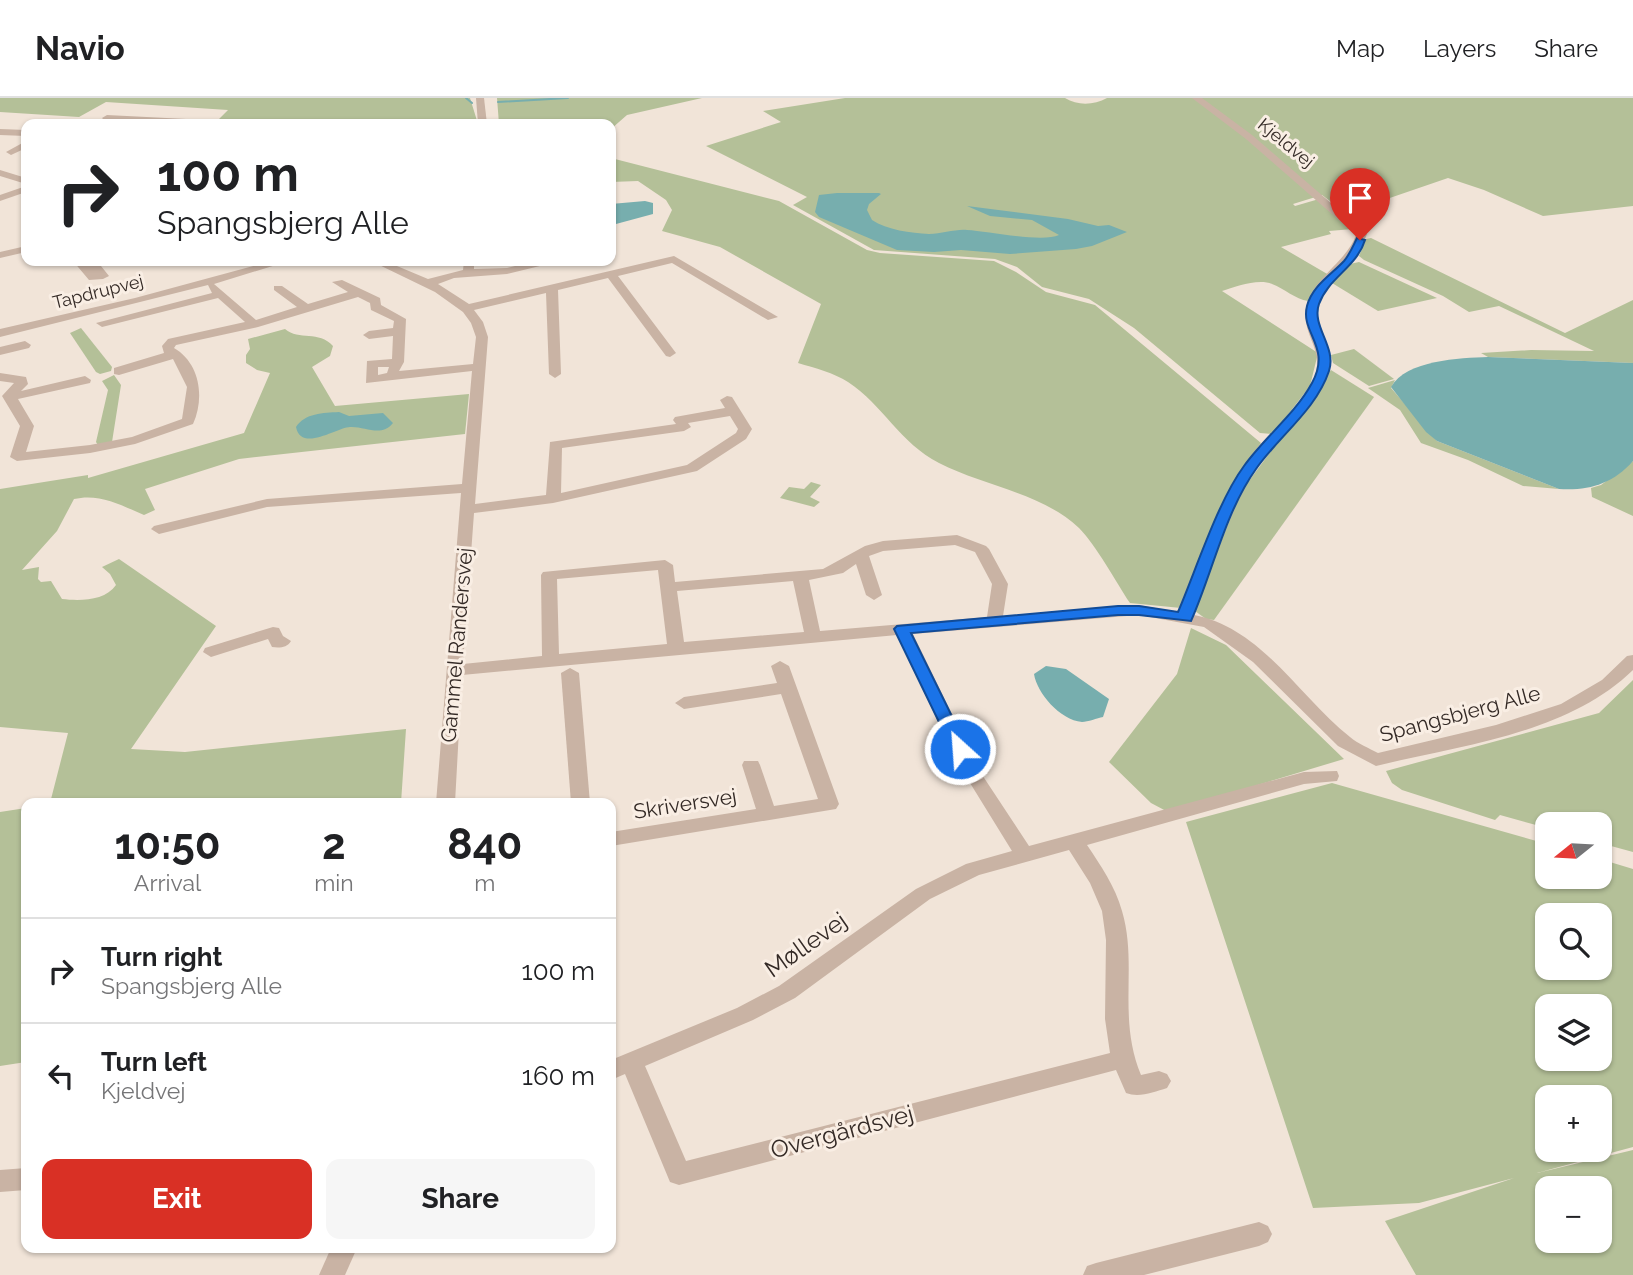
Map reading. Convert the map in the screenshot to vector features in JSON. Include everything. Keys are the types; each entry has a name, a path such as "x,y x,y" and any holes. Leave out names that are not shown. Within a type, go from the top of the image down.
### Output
{"street":[{"path":"481,98 483,119"},
{"name":"Kjeldvej","path":"1186,618 1185,612 1249,468 1301,409 1318,384 1325,368 1325,350 1313,321 1312,307 1319,291 1357,250 1362,234 1250,137 1196,98"},
{"path":"107,118 118,119"},
{"path":"0,132 21,133"},
{"path":"12,152 21,147"},
{"path":"0,173 21,179"},
{"path":"0,198 21,191"},
{"path":"0,255 21,250"},
{"path":"387,266 458,300 468,309 674,259 772,317"},
{"path":"83,266 93,278 103,276 95,266"},
{"name":"Tapdrupvej","path":"0,333 266,266"},
{"path":"426,284 468,267 507,271 528,266"},
{"path":"612,275 670,353"},
{"path":"208,282 254,324"},
{"path":"338,282 355,294"},
{"path":"278,288 306,309"},
{"path":"552,290 555,374"},
{"path":"102,323 221,294"},
{"path":"9,396 27,426 17,457 90,449 135,440 188,421 194,387 181,358 168,350 167,346 181,338 254,324 355,294 376,301 375,307 400,319 398,362 391,370 392,378"},
{"name":"Gammel Randersvej","path":"445,798 480,367 481,326 468,309"},
{"path":"369,335 400,331"},
{"path":"0,351 25,345"},
{"path":"119,371 175,354"},
{"path":"398,362 372,364 371,380 407,373 480,367"},
{"path":"0,377 21,380 21,384 9,396"},
{"path":"9,396 26,395 85,380"},
{"path":"468,509 553,499 692,468 741,436 745,429 731,405 680,420 684,427 555,445 553,499"},
{"path":"159,529 288,500 470,488"},
{"path":"668,587 800,576 837,570 861,554 883,546 957,540 971,543 981,549 1000,584 995,616 997,622"},
{"path":"861,554 874,595"},
{"path":"551,661 550,575 665,565 676,648"},
{"path":"800,576 813,637"},
{"name":"Spangsbjerg Alle","path":"455,670 676,648 1139,610 1209,623 1234,638 1344,742 1376,761 1500,730 1567,708 1608,684 1633,660"},
{"path":"902,629 961,753 1024,854"},
{"path":"211,652 273,632 278,643 283,642"},
{"name":"Skriversvej","path":"616,838 829,804 780,666"},
{"path":"570,673 581,798"},
{"path":"684,703 788,687"},
{"name":"Skriversvej","path":"751,765 767,814"},
{"name":"Møllevej","path":"621,1066 745,1014 787,992 923,894 973,869 1304,778 1330,776"},
{"path":"1075,843 1100,881 1112,911 1117,940 1115,1019 1124,1059 1134,1086 1159,1081"},
{"name":"Overgårdsvej","path":"621,1066 679,1174 1124,1059"},
{"path":"0,1181 21,1179"},
{"path":"1096,1275 1259,1234"},
{"path":"332,1275 342,1253"}],"green space":[{"path":"0,98 470,98 476,119 219,119 228,110 106,102 79,117 0,112"},
{"path":"497,98 702,98 627,115 616,125 616,119 499,119"},
{"path":"845,98 1065,98 1086,104 1107,98 1633,98 1633,206 1543,216 1484,190 1448,178 1346,213 1322,195 1293,204 1295,206 1319,199 1353,229 1329,231 1331,234 1281,247 1329,275 1308,301 1266,282 1222,291 1318,353 1310,386 1273,434 1260,433 1134,328 1089,299 1042,287 1017,267 995,259 874,250 793,205 807,197 706,146 781,122 763,111"},
{"path":"616,159 779,201 867,250 994,261 1046,292 1095,305 1261,443 1232,484 1181,608 1130,603 1092,544 1079,528 1064,516 1030,498 956,471 925,455 848,382 831,373 798,363 821,304 720,247 662,231 672,210 666,200 638,181 616,182"},
{"path":"1371,238 1565,333 1633,300 1633,363 1488,357 1481,353 1531,350 1594,351 1499,306 1469,312 1443,296 1364,260 1359,256 1366,239"},
{"path":"1359,262 1437,298 1378,311 1332,283 1350,264"},
{"path":"81,328 112,367 111,371 100,374 96,372 70,333"},
{"path":"285,329 291,333 327,341 333,346 330,356 312,367 335,406 469,394 465,434 239,459 145,489 155,510 144,515 101,499 74,499 57,531 22,570 39,567 38,579 41,582 51,581 62,599 84,600 99,597 116,585 102,567 119,559 216,626 131,749 185,752 406,729 401,798 51,798 68,733 0,727 0,489 88,475 88,478 244,433 270,373 257,370 246,363 246,355 250,349 248,339"},
{"path":"1354,349 1394,379 1369,386 1333,363 1331,355"},
{"path":"1331,370 1374,397 1214,620 1206,619 1195,611 1240,493"},
{"path":"114,375 121,385 112,442 98,445 96,442 108,390 102,381"},
{"path":"1395,380 1391,388 1437,441 1559,489 1523,486 1468,460 1421,443 1400,410 1368,388"},
{"path":"1633,461 1633,516 1592,497 1591,488 1601,485"},
{"path":"811,482 821,485 810,497 820,502 814,507 780,498 789,487 804,489"},
{"path":"1191,628 1226,645 1344,759 1168,812 1151,803 1109,762 1177,674"},
{"path":"1633,680 1633,852 1612,846 1612,812 1535,812 1535,825 1500,815 1495,820 1402,790 1392,783 1386,771 1599,713"},
{"path":"1332,783 1535,841 1535,889 1612,889 1612,863 1633,869 1633,1147 1612,1153 1612,1085 1535,1085 1535,1162 1578,1162 1537,1173 1583,1162 1612,1162 1612,1155 1633,1150 1633,1275 1416,1275 1385,1221 1514,1178 1419,1203 1313,1208 1186,822"},
{"path":"21,809 21,1063 0,1066 0,812"}],"water":[{"path":"881,194 869,204 867,210 872,220 892,229 915,233 934,234 962,230 1040,238 1059,235 1032,220 990,216 967,206 1068,219 1098,226 1109,225 1127,232 1092,246 1076,249 1010,254 961,250 897,250 819,217 815,212 819,195"},
{"path":"645,201 653,203 653,214 616,224 616,204"},
{"path":"1488,357 1633,363 1633,461 1617,475 1599,484 1580,489 1559,489 1437,441 1426,432 1391,387 1398,378 1421,366 1449,360"},
{"path":"339,412 349,416 383,413 393,423 378,431 350,427 320,437 305,438 299,434 296,427 304,419"},
{"path":"1046,666 1066,669 1109,699 1103,717 1082,722 1058,711 1045,697 1034,674"}],"waterway":[{"path":"466,98 472,103"},
{"path":"498,102 568,98"}],"route":[{"path":"960,749 902,629 1139,610 1186,618 1185,612 1249,468 1301,409 1318,384 1325,368 1325,350 1313,321 1312,307 1319,291 1347,264 1357,250 1360,240"}]}
